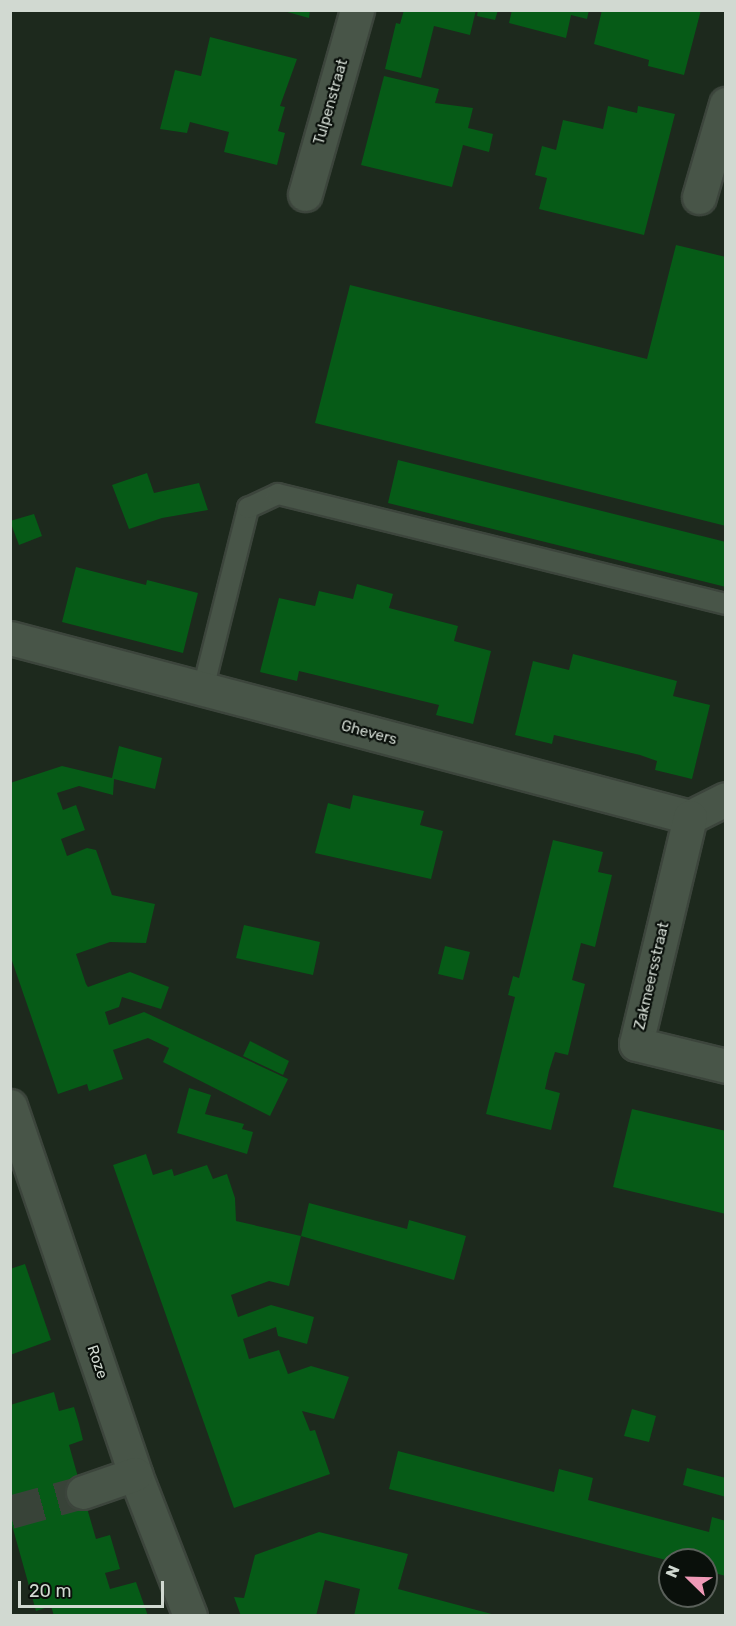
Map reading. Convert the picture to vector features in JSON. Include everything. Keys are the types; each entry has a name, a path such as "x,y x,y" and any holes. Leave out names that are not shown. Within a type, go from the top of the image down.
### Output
{"street":[{"name":"Tulpenstraat","path":"305,194 357,10"},
{"path":"699,197 726,104"},
{"name":"Ghevers","path":"10,638 690,817"},
{"path":"690,817 726,799"},
{"name":"Zakmeersstraat","path":"690,817 636,1044 726,1066"},
{"name":"Roze","path":"10,1106 135,1474 190,1616"},
{"path":"83,1492 135,1474"}],"lane":[{"path":"203,689 248,508 278,494 726,604"}],"building":[{"path":"280,10 310,10 309,18"},
{"path":"404,10 476,10 470,35 434,26 421,78 385,69 396,23 400,24"},
{"path":"478,10 498,10 495,20 477,16"},
{"path":"512,10 589,10 587,19 571,15 566,38 509,23"},
{"path":"602,10 701,10 684,75 648,66 649,60 594,44"},
{"path":"210,37 297,59 280,106 285,107 278,131 285,133 277,165 224,152 229,132 190,122 187,133 160,129 175,70 201,76"},
{"path":"384,76 439,89 435,103 473,108 468,128 493,134 489,152 463,145 452,187 361,165"},
{"path":"608,106 637,113 638,106 675,114 644,235 539,209 547,178 535,175 542,146 556,150 563,120 603,129"},
{"path":"676,245 726,257 726,526 315,423 350,285 647,359"},
{"path":"398,460 726,542 726,587 388,503"},
{"path":"147,473 154,493 199,483 208,510 162,518 129,529 112,485"},
{"path":"34,514 42,536 19,545 10,521"},
{"path":"76,567 146,585 147,580 198,593 183,653 62,622"},
{"path":"357,584 393,594 389,608 458,626 454,641 491,651 473,724 436,715 439,705 299,671 297,681 260,672 279,598 315,606 319,591 353,599"},
{"path":"573,654 677,681 673,696 710,705 692,779 655,770 657,761 640,755 554,735 552,744 515,735 533,661 569,670"},
{"path":"119,746 162,758 155,789 114,779 113,795 79,786 57,793 63,810 76,805 85,830 61,839 67,856 87,848 96,850 112,895 155,904 146,943 110,942 76,954 86,984 88,987 130,972 169,987 161,1009 122,997 119,1007 105,1012 109,1025 144,1012 288,1079 270,1116 163,1062 169,1048 148,1038 113,1050 123,1079 89,1091 87,1084 58,1094 10,955 10,783 62,766 112,778"},
{"path":"353,795 424,811 420,825 443,831 431,879 315,853 328,803 350,809"},
{"path":"553,840 603,852 598,872 612,875 595,947 581,943 572,980 585,984 568,1055 555,1052 549,1071 545,1089 560,1093 551,1130 486,1114 515,997 508,995 513,976 519,978"},
{"path":"244,925 320,942 313,975 236,958"},
{"path":"445,946 470,952 463,980 438,974"},
{"path":"250,1041 289,1061 283,1075 243,1056"},
{"path":"189,1088 211,1095 205,1114 244,1124 242,1129 253,1132 247,1154 177,1133"},
{"path":"632,1109 726,1131 726,1214 613,1187"},
{"path":"146,1154 153,1175 172,1169 174,1176 207,1165 213,1179 227,1174 235,1198 236,1221 301,1236 289,1286 269,1281 231,1295 238,1317 271,1305 314,1317 307,1344 278,1336 276,1327 243,1339 249,1359 279,1350 288,1374 311,1366 349,1377 334,1419 302,1411 310,1431 315,1430 330,1474 234,1508 113,1165"},
{"path":"309,1203 407,1229 409,1220 466,1236 454,1280 301,1236"},
{"path":"25,1264 51,1340 10,1355 10,1269"},
{"path":"54,1392 59,1411 74,1407 79,1424 83,1440 69,1445 96,1539 110,1535 120,1569 105,1573 110,1589 136,1582 148,1616 54,1616 51,1606 36,1611 10,1518 10,1405"},
{"path":"632,1409 656,1416 649,1442 624,1436"},
{"path":"398,1451 554,1492 559,1469 593,1478 588,1500 709,1532 712,1517 726,1521 726,1576 718,1574 718,1548 658,1548 658,1558 389,1489"},
{"path":"687,1468 726,1478 726,1497 683,1485"},
{"path":"319,1532 408,1554 398,1589 499,1616 354,1616 360,1589 325,1580 316,1616 241,1616 234,1597 244,1598 255,1555"}],"tunnel":[{"path":"10,1512 83,1492"}]}
